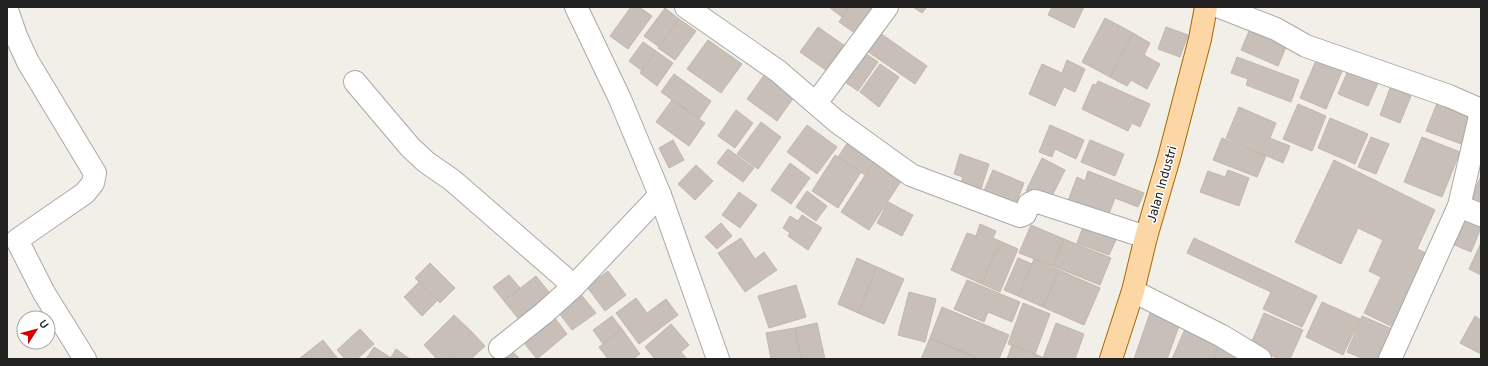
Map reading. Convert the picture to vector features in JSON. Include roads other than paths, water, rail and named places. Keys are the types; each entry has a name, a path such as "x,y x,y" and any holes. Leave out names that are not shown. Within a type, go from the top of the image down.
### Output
{"main road":[{"name":"Jalan Industri","path":"1111,359 1133,291 1146,237 1169,158 1194,62 1206,7"}],"street":[{"path":"816,104 887,7"},
{"path":"1220,7 1276,29 1306,46 1448,96 1481,111 1459,206 1390,359"},
{"path":"7,10 16,36 28,62 95,174 93,183 85,194 12,243 85,359"},
{"path":"698,10 778,71 836,121 911,175 1020,216 1025,214 1029,204 1035,201 1146,237"},
{"path":"582,11 660,195 718,359"},
{"path":"355,82 410,147 426,162 452,180 574,286"},
{"path":"500,348 544,313 574,286 660,195"},
{"path":"1459,206 1481,215"},
{"path":"1133,291 1222,336 1260,359"}]}
